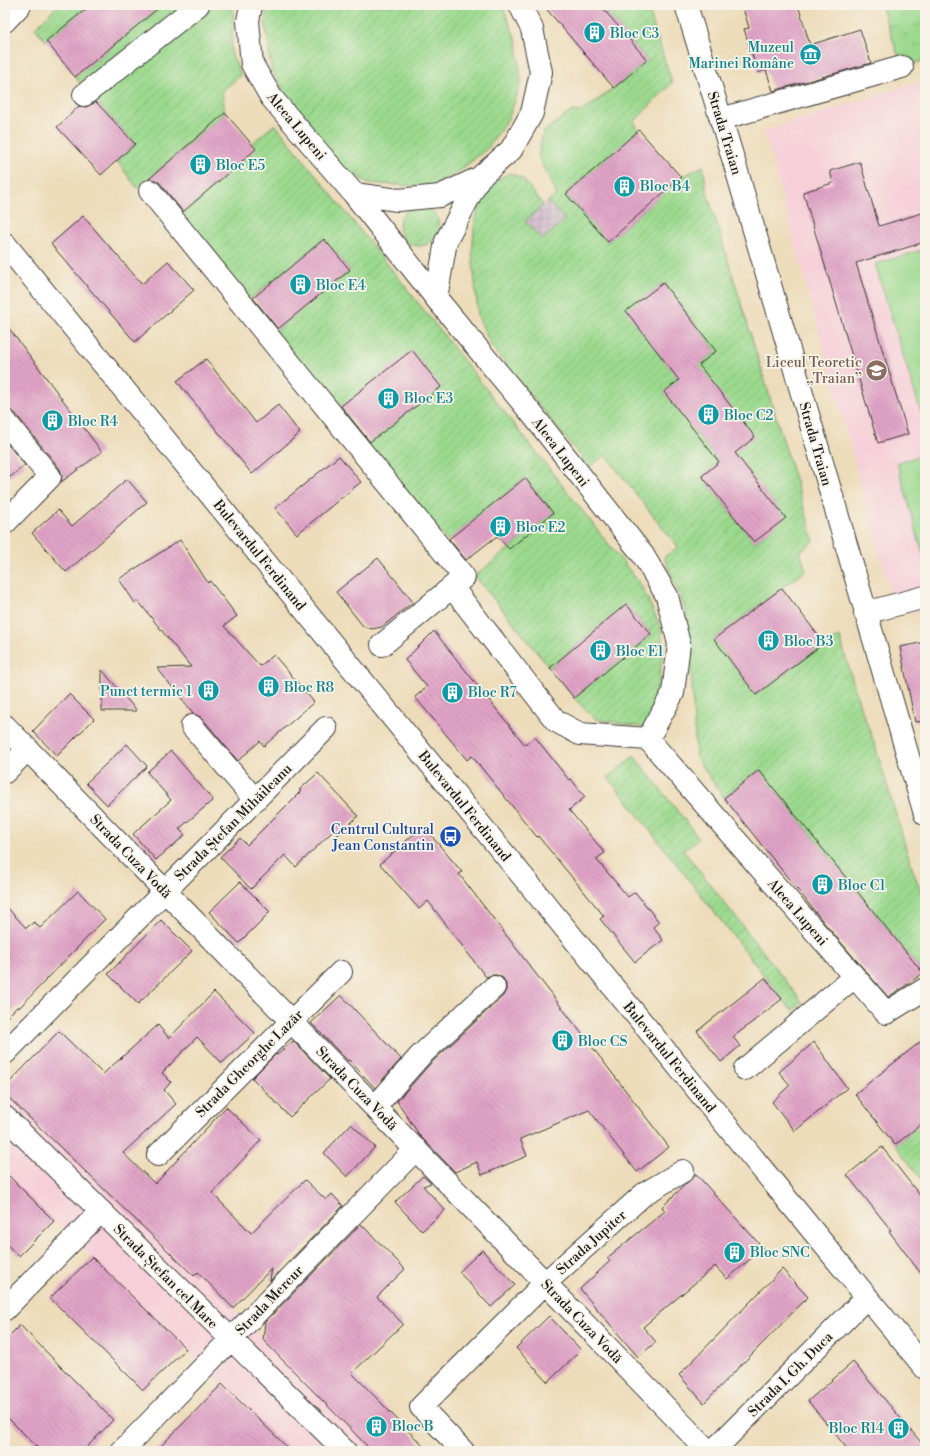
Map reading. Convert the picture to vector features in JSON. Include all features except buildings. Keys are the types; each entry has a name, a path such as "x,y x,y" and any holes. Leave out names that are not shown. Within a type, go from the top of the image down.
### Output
{"street":[{"path":"5,21 20,5"},
{"path":"84,95 198,5"},
{"name":"Aleea Lupeni","path":"251,5 248,21 252,64 271,97 354,194 436,298 532,414 643,555 668,596 679,644 673,693 648,739 886,1013 925,989"},
{"path":"354,194 398,200 440,196 479,178 511,150 532,113 541,72 532,29 520,5"},
{"name":"Strada Traian","path":"686,5 721,119 925,814"},
{"path":"721,119 902,67"},
{"path":"436,298 446,241 479,178"},
{"path":"150,191 464,577 382,645"},
{"name":"Bulevardul Ferdinand","path":"5,244 925,1368"},
{"path":"5,421 50,477 5,523"},
{"path":"452,587 556,721 580,734 648,739"},
{"path":"865,613 925,597"},
{"name":"Strada Cuza Vodă","path":"5,726 708,1451"},
{"path":"192,726 255,800"},
{"name":"Strada Ștefan Mihăileanu","path":"5,1052 326,728"},
{"path":"5,772 28,749"},
{"name":"Strada Gheorghe Lazăr","path":"158,1155 291,1021 342,972"},
{"path":"744,1069 854,977"},
{"path":"375,1107 420,1056 494,987"},
{"name":"Strada Ștefan cel Mare","path":"5,1117 345,1451"},
{"name":"Strada Mercur","path":"122,1451 416,1149"},
{"name":"Strada Jupiter","path":"463,1451 421,1407 545,1282 644,1194 683,1171"},
{"path":"5,1309 101,1211"},
{"name":"Strada I. Gh. Duca","path":"713,1451 867,1297"}],"shaded area":[{"name":"Liceul Teoretic „Traian”","path":"925,80 925,610 897,616 764,131"},
{"path":"548,201 565,220 542,240 525,221"},
{"path":"5,1094 194,1276 198,1273 372,1451 291,1451 222,1384 5,1172"}],"green space":[{"path":"58,5 91,5 46,41 35,28"},
{"path":"162,5 234,5 231,53 241,75 222,91 225,113 137,188 117,161 135,144 75,77"},
{"path":"269,5 502,5 517,42 521,83 509,117 488,148 453,176 426,187 368,183 338,164 297,115 271,69 265,18"},
{"path":"600,5 647,5 672,83 634,122 639,130 566,194 608,242 681,177 703,166 707,192 814,541 800,552 806,570 714,639 756,695 824,643 840,637 860,706 875,745 911,865 925,903 925,971 923,973 759,770 724,798 696,757 686,612 664,557 678,547 605,455 589,467 491,346 478,316 472,252 475,218 491,183 510,173 523,179 543,205 525,221 542,240 565,220 548,201 557,196 538,156 543,132 572,111 581,112 614,88 647,60","holes":["663,283 716,351 699,365 735,453 785,518 754,542 702,476 719,462 664,392 679,380 627,311"]},
{"path":"881,5 925,5 925,60 902,67"},
{"path":"275,124 641,585 662,630 662,658 655,712 647,728 595,719 574,698 651,634 626,604 550,668 475,576 553,513 525,478 447,541 366,445 440,387 412,351 338,409 274,332 350,270 324,239 249,300 178,216 255,150 251,144"},
{"path":"419,206 427,208 433,212 437,218 439,226 437,234 433,240 427,244 419,246 411,244 405,240 401,234 399,226 401,218 405,212 411,208"},
{"path":"925,249 925,426 875,264"},
{"path":"925,455 925,561 897,462"},
{"path":"634,756 699,838 683,850 803,1003 792,1011 608,777"},
{"path":"925,1121 925,1184 895,1145"}],"place":[{"name":"Bloc C3","path":"595,33"},
{"name":"Muzeul Marinei Române","path":"810,55"},
{"name":"Bloc E5","path":"201,165"},
{"name":"Bloc B4","path":"624,186"},
{"name":"Bloc E4","path":"300,285"},
{"name":"Liceul Teoretic „Traian”","path":"877,370"},
{"name":"Bloc E3","path":"389,398"},
{"name":"Bloc C2","path":"709,415"},
{"name":"Bloc R4","path":"53,421"},
{"name":"Bloc E2","path":"500,527"},
{"name":"Bloc B3","path":"769,641"},
{"name":"Bloc E1","path":"600,651"},
{"name":"Bloc R8","path":"269,687"},
{"name":"Punct termic 1","path":"208,691"},
{"name":"Bloc R7","path":"452,692"},
{"name":"Centrul Cultural Jean Constantin","path":"450,837"},
{"name":"Bloc C1","path":"823,885"},
{"name":"Bloc CS","path":"562,1041"},
{"name":"Bloc SNC","path":"735,1252"},
{"name":"Bloc B","path":"376,1426"},
{"name":"Bloc R14","path":"899,1428"}]}
